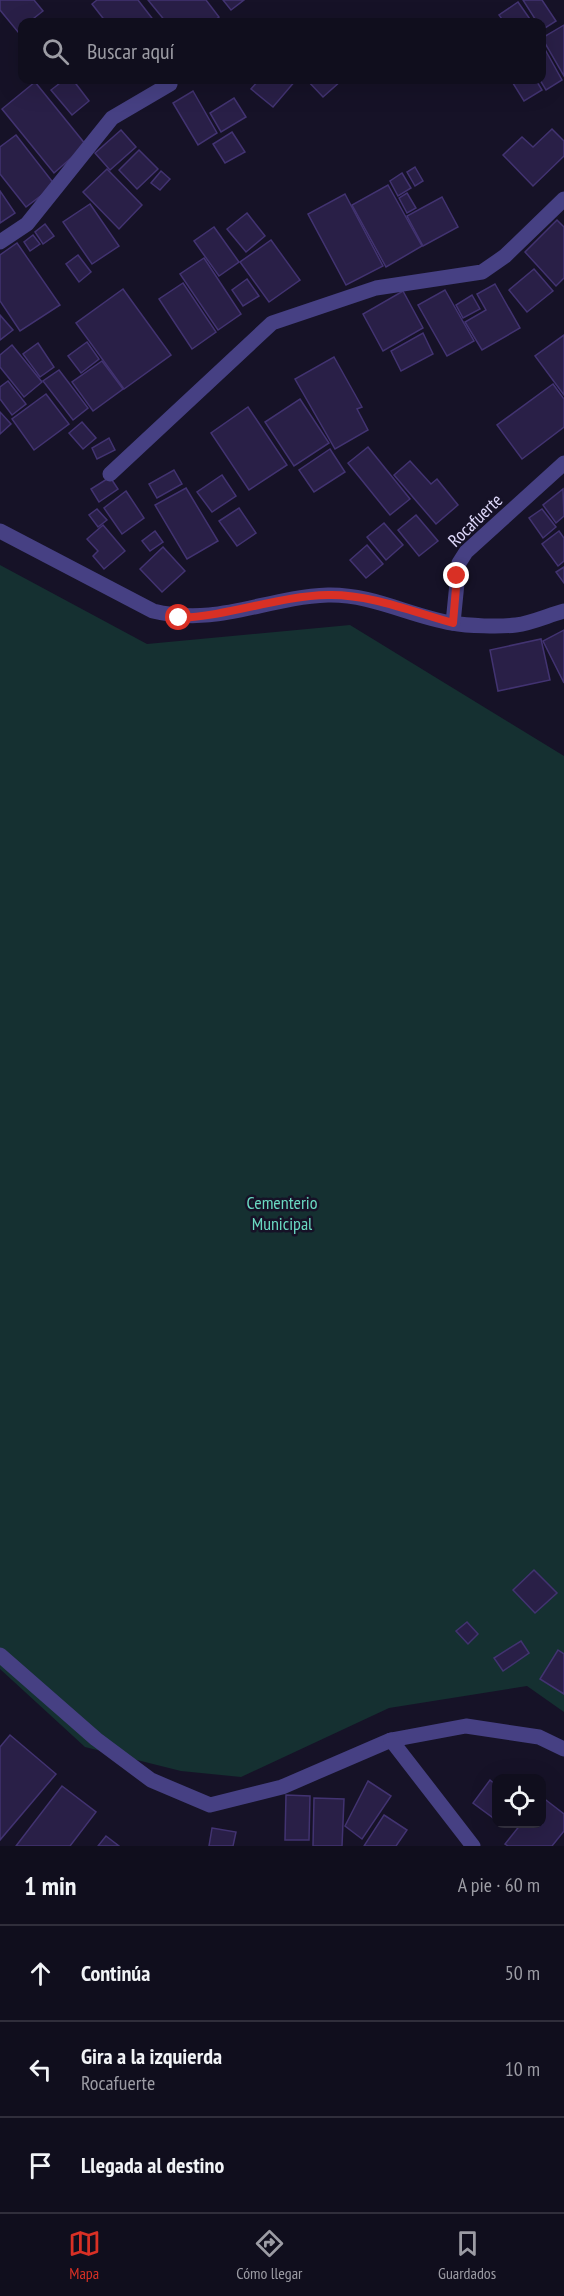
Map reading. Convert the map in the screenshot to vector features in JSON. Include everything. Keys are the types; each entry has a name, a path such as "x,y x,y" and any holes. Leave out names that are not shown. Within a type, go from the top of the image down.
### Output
{"street":[{"path":"0,242 27,224 112,118 170,84"},
{"path":"110,474 272,323 376,288 482,272 505,256 564,199"},
{"name":"Rocafuerte","path":"453,623 459,563 466,552 564,463"},
{"path":"0,531 153,611 179,618 209,616 307,597 330,595 362,597 453,623 516,625 564,611"},
{"path":"0,1655 96,1739 151,1780 210,1805 282,1787 391,1740 466,1726 539,1737 564,1749"},
{"path":"391,1740 473,1846"}],"green space":[{"name":"Cementerio Municipal","path":"0,565 147,644 350,625 564,756 564,1712 527,1686 389,1708 241,1777 181,1771 85,1747 0,1669"}],"building":[{"path":"0,0 34,0 43,11 34,18 18,18 18,32 0,10"},
{"path":"97,0 138,0 152,18 103,18 92,4"},
{"path":"148,0 206,0 219,17 218,18 163,18"},
{"path":"223,0 244,0 231,10"},
{"path":"523,0 542,0 556,21 546,27 546,18 534,18"},
{"path":"518,2 529,18 501,18 499,15"},
{"path":"564,25 564,76 546,45 546,36"},
{"path":"546,51 562,80 546,90 542,84 546,84"},
{"path":"33,84 37,84 86,145 54,173 2,109"},
{"path":"59,84 76,84 89,101 72,115 51,90"},
{"path":"255,84 293,84 273,107 251,89"},
{"path":"311,84 338,84 323,97"},
{"path":"513,84 538,84 542,90 524,101"},
{"path":"193,91 217,133 198,145 173,103"},
{"path":"234,98 246,117 221,132 210,113"},
{"path":"552,129 564,141 564,156 533,186 503,155 522,137 533,147"},
{"path":"121,130 136,147 110,170 95,153"},
{"path":"232,132 245,152 225,163 213,144"},
{"path":"16,135 55,185 26,207 0,174 0,147"},
{"path":"139,150 158,169 137,189 119,170"},
{"path":"415,167 423,181 415,186 407,172"},
{"path":"107,169 142,205 119,229 83,192"},
{"path":"161,171 170,179 160,190 151,183"},
{"path":"402,173 411,188 398,196 390,181"},
{"path":"388,185 422,246 386,267 352,205"},
{"path":"0,191 15,213 0,223"},
{"path":"407,193 416,208 407,213 399,198"},
{"path":"345,194 383,266 346,285 308,214"},
{"path":"442,197 458,227 423,246 407,216"},
{"path":"90,204 119,246 92,264 63,222"},
{"path":"247,213 265,236 246,252 227,229"},
{"path":"557,220 564,227 564,278 556,286 525,252"},
{"path":"45,224 54,236 43,244 35,232"},
{"path":"214,227 239,262 219,276 194,241"},
{"path":"33,235 40,244 30,251 24,242"},
{"path":"271,240 300,280 269,302 240,262"},
{"path":"17,243 60,305 20,331 0,301 0,255"},
{"path":"78,255 91,272 79,282 66,264"},
{"path":"204,258 241,314 218,330 180,274"},
{"path":"534,269 553,291 527,312 509,290"},
{"path":"247,279 259,296 243,306 232,290"},
{"path":"183,283 216,332 192,349 159,299"},
{"path":"495,284 520,328 482,350 465,322 486,310 477,294"},
{"path":"123,289 171,355 124,389 76,323"},
{"path":"445,290 474,341 447,356 418,305"},
{"path":"403,291 423,328 383,351 363,314"},
{"path":"472,295 480,309 463,318 456,305"},
{"path":"0,315 13,330 0,340"},
{"path":"423,333 433,354 401,371 391,351"},
{"path":"564,335 564,395 535,356"},
{"path":"87,342 99,359 81,373 68,356"},
{"path":"38,343 54,367 40,377 23,354"},
{"path":"12,345 42,382 24,397 0,367 0,355"},
{"path":"334,357 362,407 357,409 368,430 335,449 295,379"},
{"path":"102,361 123,389 93,411 72,382"},
{"path":"59,370 88,408 73,420 43,381"},
{"path":"8,381 26,404 12,415 0,399 0,387"},
{"path":"553,384 564,399 564,427 522,459 497,425"},
{"path":"46,394 69,424 34,450 12,419"},
{"path":"300,399 329,443 294,466 265,422"},
{"path":"248,407 287,465 249,490 211,433"},
{"path":"0,412 11,424 0,434"},
{"path":"82,422 96,438 83,449 69,433"},
{"path":"109,438 115,450 97,459 92,448"},
{"path":"368,447 410,499 390,515 348,463"},
{"path":"330,449 345,472 314,492 299,470"},
{"path":"410,461 431,484 437,479 458,505 436,524 394,475"},
{"path":"174,470 182,484 157,498 149,484"},
{"path":"222,475 236,496 212,512 197,492"},
{"path":"110,477 118,489 99,502 91,489"},
{"path":"186,488 218,541 187,559 155,505"},
{"path":"563,489 564,516 556,523 543,505"},
{"path":"126,491 144,518 122,534 104,508"},
{"path":"239,508 256,533 237,546 219,521"},
{"path":"97,509 107,520 98,527 89,515"},
{"path":"542,509 556,527 543,538 529,518"},
{"path":"416,515 438,541 419,556 398,530"},
{"path":"384,523 403,545 386,560 367,537"},
{"path":"103,525 125,551 104,569 93,556 98,551 87,539"},
{"path":"155,531 163,542 150,551 142,541"},
{"path":"559,531 564,538 564,561 558,566 542,544"},
{"path":"367,545 383,564 366,578 350,560"},
{"path":"163,547 185,571 162,592 140,569"},
{"path":"564,567 564,583 556,572"},
{"path":"564,630 564,683 543,641"},
{"path":"541,639 550,680 498,691 490,650"},
{"path":"534,1570 557,1593 535,1613 513,1590"},
{"path":"467,1622 478,1634 468,1644 456,1631"},
{"path":"521,1641 529,1653 503,1671 494,1658"},
{"path":"558,1650 564,1654 564,1694 540,1679"},
{"path":"10,1735 56,1774 0,1840 0,1747"},
{"path":"490,1780 492,1782 492,1817 473,1803"},
{"path":"368,1781 391,1796 362,1839 345,1826"},
{"path":"62,1786 96,1812 70,1846 16,1846"},
{"path":"286,1795 310,1796 309,1840 285,1840"},
{"path":"314,1798 344,1799 342,1846 313,1846"},
{"path":"546,1800 564,1814 564,1831 552,1846 508,1846 505,1844 518,1828 546,1828"},
{"path":"384,1815 407,1830 396,1846 364,1846"},
{"path":"212,1828 236,1832 233,1846 209,1846"},
{"path":"106,1836 119,1846 98,1846"}],"route":[{"path":"179,618 209,616 307,597 330,595 362,597 453,623 457,576"}]}
